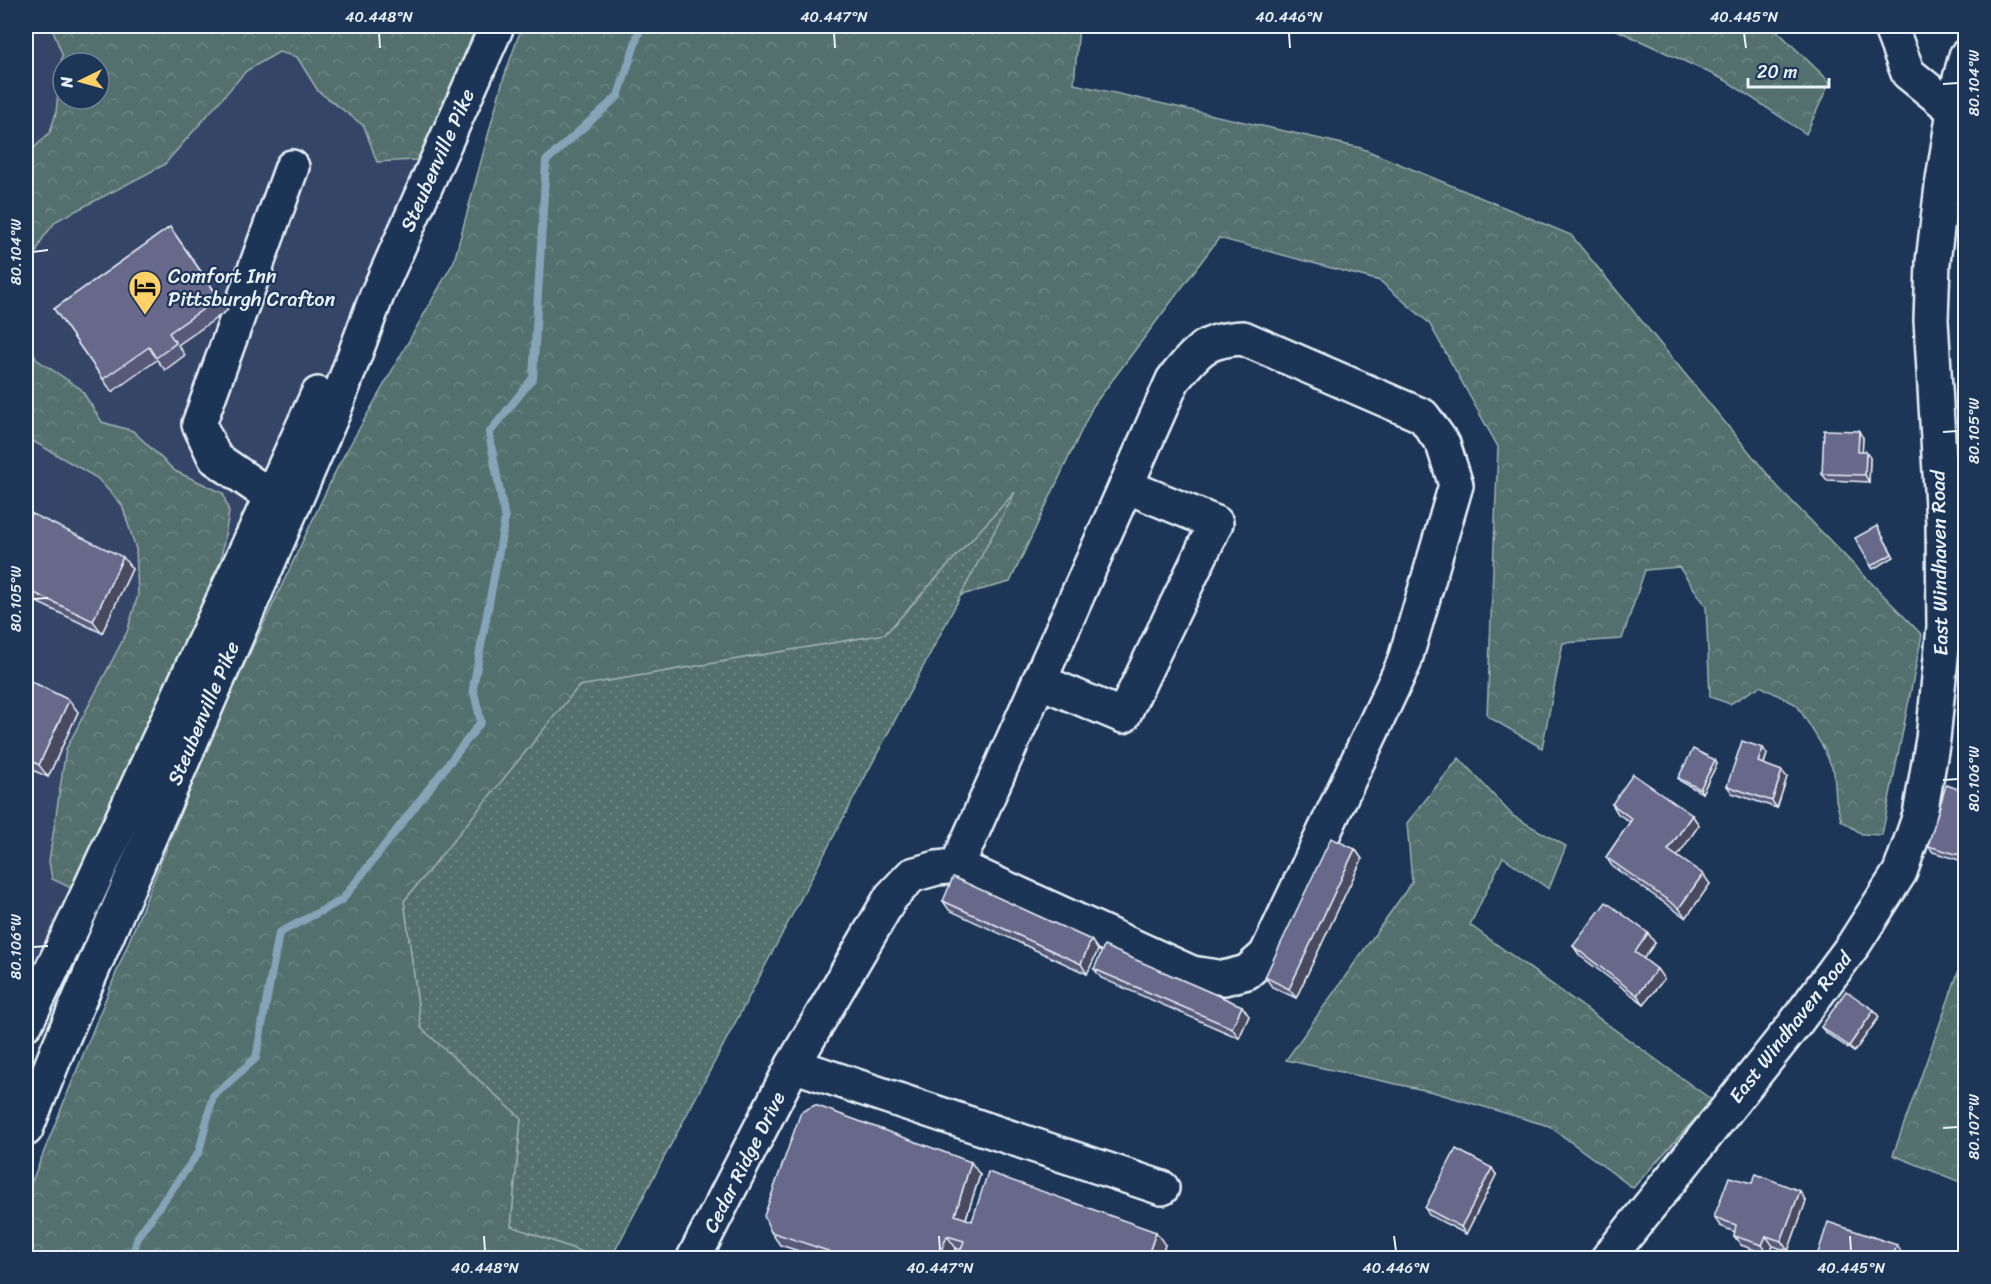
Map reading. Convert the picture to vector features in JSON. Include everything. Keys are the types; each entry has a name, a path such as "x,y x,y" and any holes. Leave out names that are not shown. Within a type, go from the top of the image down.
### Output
{"main road":[{"name":"Steubenville Pike","path":"26,1129 333,413 376,295 497,26"},
{"path":"1890,26 1908,73 1955,111"},
{"name":"East Windhaven Road","path":"1608,1258 1794,1025 1854,944 1900,872 1920,815 1933,739 1944,627 1942,524 1931,320 1942,186 1965,56"},
{"path":"270,496 215,458 199,424 292,167"},
{"name":"Steubenville Pike","path":"26,1023 128,808 312,404 376,295"},
{"path":"1244,338 1423,416 1443,444 1456,485 1404,663 1266,955 1246,972 1224,978 1192,973 957,866 1126,486 1173,380 1199,349 1221,339 1244,338"},
{"path":"1039,681 1123,716 1215,523 1126,486"},
{"name":"Cedar Ridge Drive","path":"696,1258 793,1065 891,897 912,875 957,866"},
{"path":"793,1065 1162,1188"}],"shaded area":[{"path":"30,26 497,26 377,295 312,404 26,1023 26,35"}],"green space":[{"path":"51,26 490,26 432,159 377,162 364,126 318,91 297,57 279,52 246,71 164,165 56,221 43,238 26,274 26,156 50,132 56,111 111,111 111,51 61,51"},
{"path":"522,26 1079,26 1074,84 1361,148 1571,235 1778,487 1922,635 1882,835 1862,834 1841,820 1836,800 1834,772 1823,747 1797,705 1760,686 1730,704 1710,697 1706,606 1679,567 1645,570 1622,639 1563,643 1542,748 1487,716 1498,447 1429,323 1380,281 1219,238 1093,406 1010,582 961,595 1015,492 885,634 579,686 404,901 421,1028 521,1118 511,1226 599,1258 26,1258 26,1196 217,723 338,466 454,261 503,80"},
{"path":"1608,26 1772,26 1830,82 1806,134 1725,80"},
{"path":"26,328 36,359 81,389 102,422 133,431 175,471 223,493 229,512 219,570 84,894 52,879 49,861 66,749 127,632 138,595 136,549 122,505 97,478 26,437"},
{"path":"1017,489 611,1258 599,1258 511,1226 521,1118 421,1028 404,901 579,685 885,634"},
{"path":"1459,758 1513,816 1566,846 1549,889 1503,857 1470,925 1712,1100 1633,1188 1549,1126 1433,1092 1286,1060 1412,882 1407,823"},
{"path":"1965,953 1965,1184 1893,1155"}],"building":[{"name":"Comfort Inn Pittsburgh Crafton","path":"170,227 219,298 169,333 176,343 156,358 149,347 103,379 54,309"},
{"path":"1824,430 1859,431 1858,451 1866,451 1865,475 1822,474"},
{"path":"26,511 123,557 93,621 26,589"},
{"path":"1877,526 1892,554 1871,566 1855,538"},
{"path":"26,679 69,700 39,765 26,758"},
{"path":"1742,741 1763,748 1758,762 1782,771 1772,801 1727,786"},
{"path":"1693,749 1715,760 1700,789 1678,778"},
{"path":"1633,774 1692,815 1668,850 1703,874 1679,908 1606,857 1632,819 1612,804"},
{"path":"1946,785 1965,791 1963,856 1928,846"},
{"path":"1331,838 1355,849 1289,989 1265,977"},
{"path":"953,877 1091,940 1081,964 943,901"},
{"path":"1606,902 1648,933 1635,952 1657,969 1637,995 1573,946"},
{"path":"1104,946 1242,1006 1232,1028 1094,969"},
{"path":"1846,991 1874,1010 1849,1046 1821,1027"},
{"path":"815,1105 971,1162 955,1215 972,1221 988,1172 1156,1232 1147,1258 958,1258 964,1241 947,1236 938,1258 849,1258 771,1232 764,1216 801,1112"},
{"path":"1456,1149 1492,1168 1461,1227 1425,1208"},
{"path":"1756,1174 1800,1191 1781,1241 1766,1236 1762,1245 1734,1236 1736,1225 1714,1217 1729,1177 1752,1183"},
{"path":"1828,1222 1897,1245 1892,1258 1834,1258 1818,1253"},
{"path":"1957,1252 1965,1255 1965,1258 1955,1258"}],"waterway":[{"path":"132,1258 138,1236 199,1152 213,1096 256,1058 279,933 342,900 481,722 473,688 505,519 489,433 533,378 546,161 618,96 641,26"}],"place":[{"name":"Comfort Inn Pittsburgh Crafton","path":"145,316"}]}
